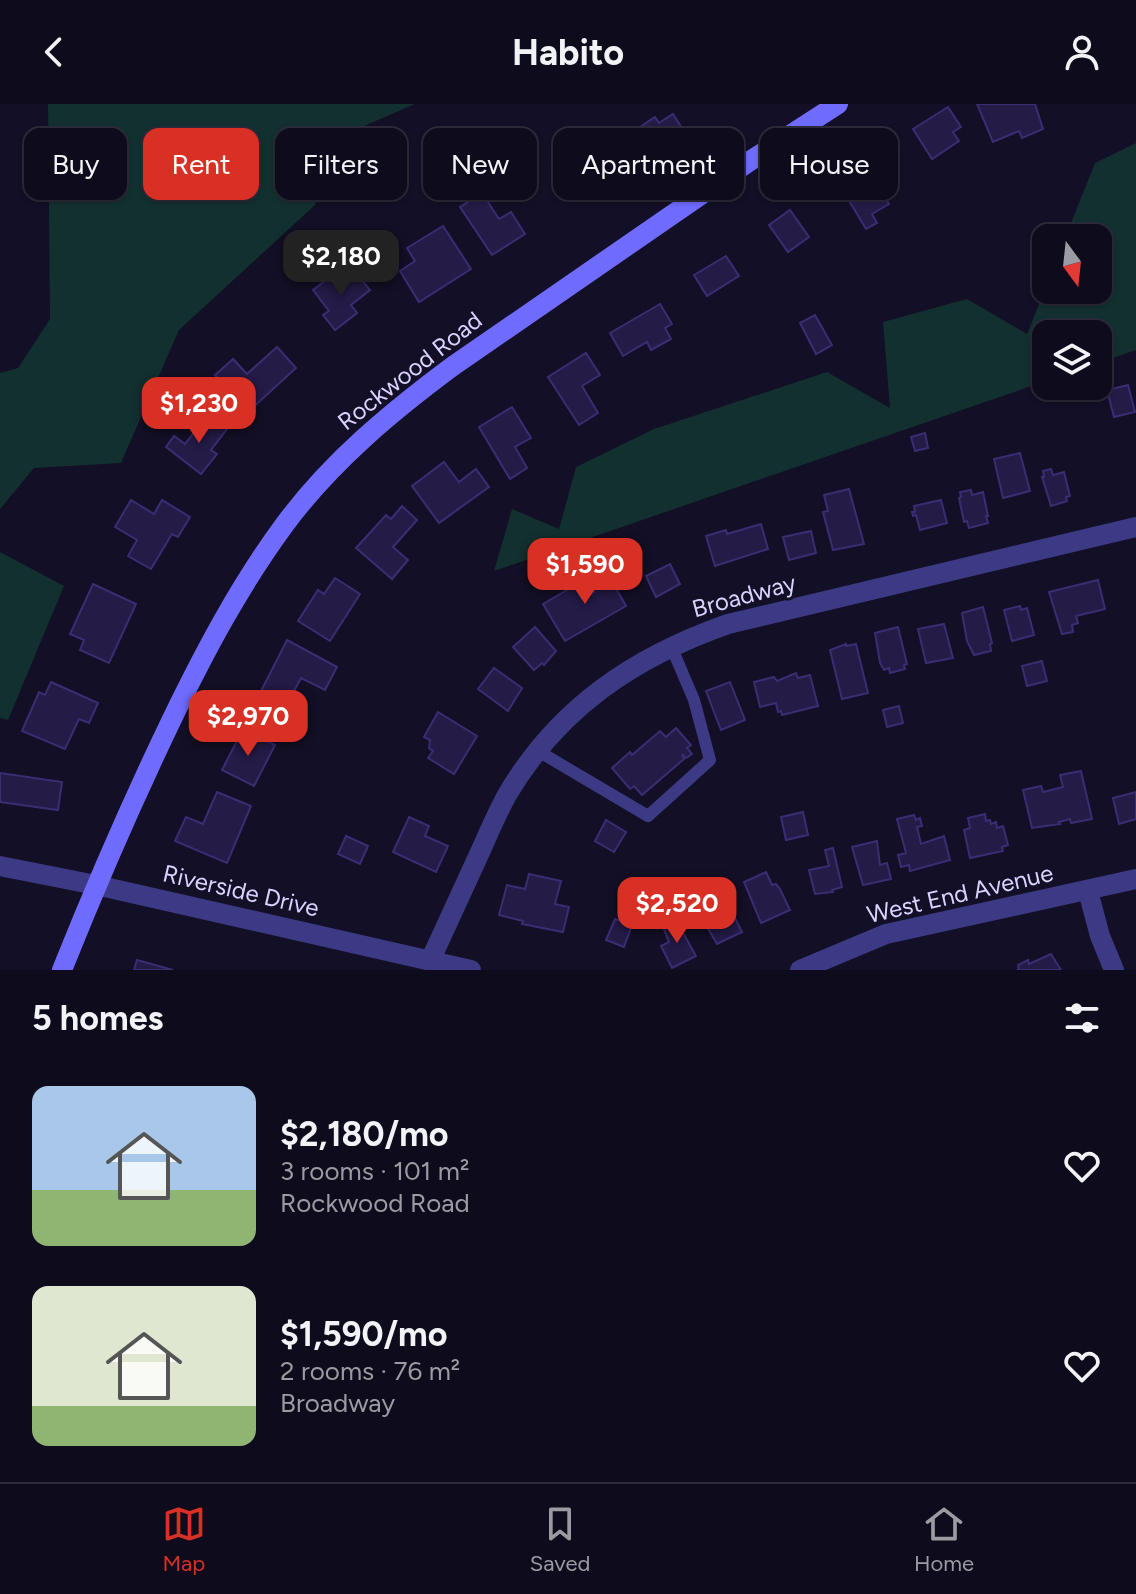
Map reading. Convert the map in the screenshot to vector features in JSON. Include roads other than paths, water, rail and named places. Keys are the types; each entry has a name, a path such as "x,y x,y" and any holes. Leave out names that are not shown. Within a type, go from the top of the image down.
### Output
{"street":[{"name":"Rockwood Road","path":"62,970 131,804 227,612 286,522 338,463 397,409 453,366 838,104"},
{"name":"Broadway","path":"430,961 506,797 538,751 578,708 612,680 671,646 728,624 1136,527"},
{"name":"Riverside Drive","path":"0,866 471,970"},
{"name":"West End Avenue","path":"800,970 886,934 1136,879"},
{"path":"1088,891 1100,936 1114,970"}],"lane":[{"path":"538,751 648,816 710,760 694,700 671,646"}]}
